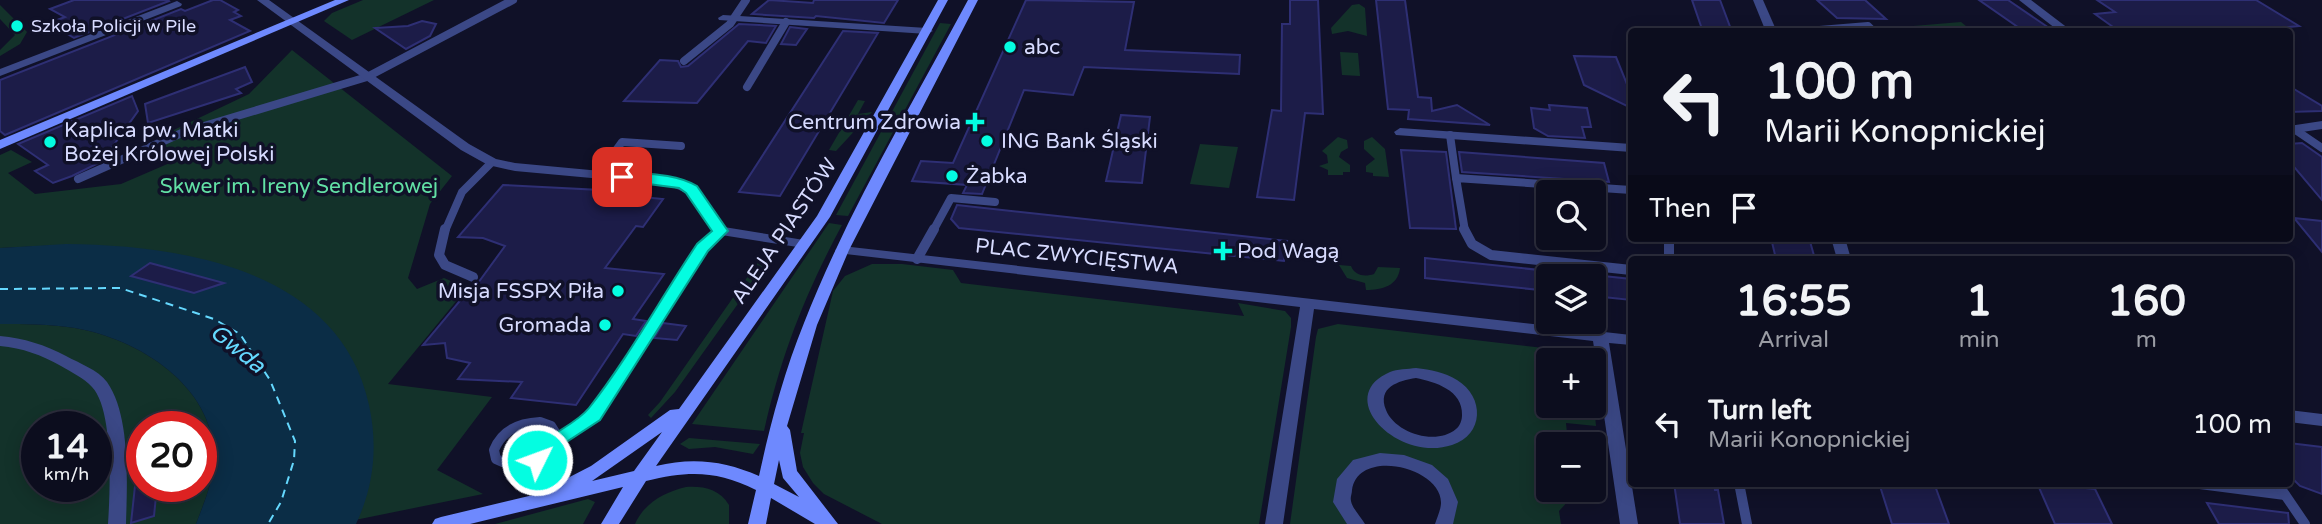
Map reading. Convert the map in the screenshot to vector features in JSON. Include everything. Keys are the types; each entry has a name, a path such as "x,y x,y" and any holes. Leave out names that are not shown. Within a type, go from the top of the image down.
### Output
{"main road":[{"path":"0,145 344,0"},
{"name":"ALEJA PIASTÓW","path":"610,524 846,179 943,0"},
{"path":"757,524 785,404 810,325 842,250 972,0"},
{"path":"512,508 558,491 597,471 661,427 698,394"},
{"path":"785,404 781,439 789,473 831,524"},
{"path":"441,524 642,475 675,469 714,467 741,475 831,524"}],"street":[{"path":"262,0 465,147 492,162 515,167 671,181 691,190 720,231 804,244"},
{"path":"1758,0 1770,28"},
{"path":"2024,0 2063,28"},
{"path":"0,73 177,4"},
{"path":"2026,19 2048,17"},
{"path":"728,18 927,31"},
{"path":"2293,129 2322,125"},
{"path":"1400,132 1628,148"},
{"name":"PLAC ZWYCIĘSTWA","path":"842,250 1628,340"},
{"path":"1274,524 1308,303"},
{"path":"1601,336 1629,524"},
{"path":"0,341 31,344 101,386 109,403 114,437 119,484 117,524"},
{"path":"1426,373 1454,385 1470,406 1471,417 1466,428 1453,438 1428,442 1406,438 1388,428 1377,415 1375,396 1382,384 1401,374 1426,373"},
{"path":"2293,416 2322,420"},
{"path":"1356,524 1342,502 1346,479 1362,464 1388,458 1413,463 1439,480 1449,501 1444,524"}],"lane":[{"path":"78,179 184,132 367,77 513,0"},
{"path":"684,61 746,0"},
{"path":"747,87 786,22"},
{"path":"1844,28 1870,28"},
{"path":"2293,130 2322,148"},
{"path":"1450,135 1467,240 1476,250 1492,255 1628,270"},
{"path":"597,174 622,142 681,146"},
{"path":"473,277 445,265 439,255 455,199 474,175 492,162"},
{"path":"1456,178 1628,190"},
{"path":"917,259 951,198 995,202"},
{"path":"556,440 554,430 546,424 525,423 510,429 499,439 494,455 506,465 529,463 544,456 556,440 594,416 702,248 720,231"},
{"path":"1740,487 1747,524"},
{"path":"2223,487 2285,495"},
{"path":"2280,487 2305,524"}],"green space":[{"path":"363,0 434,0 352,40 324,21 332,13"},
{"path":"1359,4 1365,8 1367,36 1348,31 1332,34 1331,28 1352,5"},
{"path":"0,5 27,32 20,44 0,56 0,50 15,35 0,19"},
{"path":"1961,22 1968,28 1889,28"},
{"path":"940,23 951,24 848,216 836,215"},
{"name":"Skwer im. Ireny Sendlerowej","path":"292,50 452,176 430,204 408,278 417,289 444,278 467,288 388,384 492,397 437,470 483,494 355,520 62,245 0,248 0,155 11,150 32,162 8,173 35,194 121,184 179,159 157,138 249,94"},
{"path":"1340,52 1358,53 1360,76 1342,75"},
{"path":"858,100 865,101 858,114 872,112 836,151 829,150"},
{"path":"1338,137 1347,140 1348,148 1341,152 1339,157 1350,165 1350,172 1328,175 1328,170 1319,166 1328,163 1327,155 1322,151"},
{"path":"1372,137 1385,149 1389,177 1373,176 1373,173 1366,172 1366,166 1375,159 1364,149 1364,141"},
{"path":"1200,144 1238,147 1229,188 1190,184"},
{"path":"829,223 842,225 796,325 778,376 764,431 692,424"},
{"path":"767,249 770,255 767,263 675,392 651,418 648,415 660,402"},
{"path":"872,264 902,264 953,270 961,283 1244,316 1238,303 1285,311 1291,318 1291,327 1259,524 882,524 824,494 803,467 800,453 804,433 801,433 833,291 845,276"},
{"path":"1339,265 1351,266 1355,272 1364,275 1374,274 1378,267 1400,268 1393,283 1366,290 1365,283 1347,278"},
{"path":"0,324 47,325 99,334 147,355 187,388 202,411 126,411 126,502 204,502 196,524 0,524"},
{"path":"1338,324 1544,348 1536,348 1536,418 1595,418 1596,426 1566,423 1567,432 1536,432 1536,502 1567,502 1559,511 1561,524 1444,524 1439,480 1388,458 1346,479 1356,524 1290,524 1318,329","holes":["1426,373 1469,402 1457,436 1412,440 1374,403 1401,374"]},
{"path":"689,438 760,444 753,454 715,447 689,449 680,444"},
{"path":"686,487 705,488 721,495 729,505 729,524 635,524 650,504 670,492"},
{"path":"588,499 595,502 583,524 495,524"}],"water":[{"name":"Gwda","path":"66,244 159,251 206,260 250,274 291,295 326,323 352,359 369,405 373,466 367,495 356,524 196,524 204,502 217,502 217,411 202,411 187,388 168,370 124,343 75,328 0,324 0,248"}],"building":[{"path":"74,0 169,1 74,38 49,23 65,17 50,9"},
{"path":"220,0 238,10 234,12 241,16 230,20 250,31 5,135 0,131 0,80 181,9 185,11"},
{"path":"769,0 813,3 814,0 898,0 884,23 816,16 752,14"},
{"path":"1026,0 1134,2 1125,50 1240,55 1239,74 1084,67 1073,95 1024,90 982,194 963,193 967,185 912,181 921,161 953,163"},
{"path":"1290,0 1318,0 1323,114 1305,113 1294,200 1257,197 1272,110 1281,111 1282,24 1290,24"},
{"path":"1376,0 1405,0 1418,97 1431,98 1432,111 1457,105 1490,125 1408,119 1409,110 1388,109"},
{"path":"1692,0 1720,0 1730,28 1702,28"},
{"path":"1817,0 1865,0 1886,19 1837,18"},
{"path":"1979,0 2008,0 2049,28 2019,28"},
{"path":"2097,0 2256,0 2299,26 2114,28 2095,14 2115,12"},
{"path":"422,21 436,24 430,36 406,49 375,28 408,26"},
{"path":"739,24 776,26 766,43 748,41 697,103 624,101 660,60 678,61 681,67 688,66"},
{"path":"790,27 807,29 796,45 781,44"},
{"path":"843,31 878,33 780,196 739,192"},
{"path":"1574,56 1616,57 1628,87 1628,107 1584,85"},
{"path":"245,67 252,82 236,89 241,93 148,123 145,104"},
{"path":"2293,88 2322,106 2322,111 2293,112"},
{"path":"132,96 138,111 108,153 113,156 72,176 53,183 35,171 48,165 18,144"},
{"path":"1549,105 1587,108 1591,127 1582,127 1585,138 1548,136 1534,128 1531,108 1550,110"},
{"path":"1121,115 1150,117 1142,183 1106,181"},
{"path":"2302,143 2322,157 2322,200 2293,166 2293,144"},
{"path":"1401,150 1446,152 1456,229 1410,228"},
{"path":"1459,152 1604,163 1609,182 1606,180 1462,172"},
{"path":"503,185 619,191 617,193 622,195 663,199 643,227 636,226 605,268 664,274 633,319 646,321 636,336 623,334 576,405 511,398 522,382 458,379 470,363 447,358 445,343 423,345 473,285 478,283 505,246 483,238 458,237"},
{"path":"957,205 1287,241 1284,261 959,228 951,219"},
{"path":"2294,218 2322,221 2322,252"},
{"path":"1772,242 1810,242 1814,256 1775,256"},
{"path":"1425,258 1536,270 1536,290 1425,278"},
{"path":"150,263 224,283 194,293 131,276"},
{"path":"1606,276 1628,279 1628,300 1606,297"},
{"path":"663,323 686,326 677,340 654,338"},
{"path":"2293,443 2322,447 2322,494 2300,486 2293,479"},
{"path":"1675,487 1715,487 1718,490 1724,524 1680,524"},
{"path":"1880,487 1935,487 1949,524 1892,524"},
{"path":"2039,487 2095,489 2112,524 2055,524"},
{"path":"133,502 155,502 154,516 131,523"},
{"path":"2207,503 2288,513 2289,524 2219,524"}],"ferry route":[{"path":"0,289 120,288 214,319 240,334 270,380 295,441 294,460 281,502 268,524"}],"place":[{"name":"Szkoła Policji w Pile","path":"17,26"},
{"name":"abc","path":"1010,47"},
{"name":"Centrum Zdrowia","path":"975,122"},
{"name":"ING Bank Śląski","path":"987,141"},
{"name":"Kaplica pw. Matki Bożej Królowej Polski","path":"50,142"},
{"name":"Żabka","path":"952,176"},
{"name":"Pod Wagą","path":"1223,251"},
{"name":"Misja FSSPX Piła","path":"618,291"},
{"name":"Gromada","path":"605,325"}],"route":[{"path":"537,460 544,456 556,440 594,416 702,248 720,231 691,190 684,185 671,181 622,177"}]}
